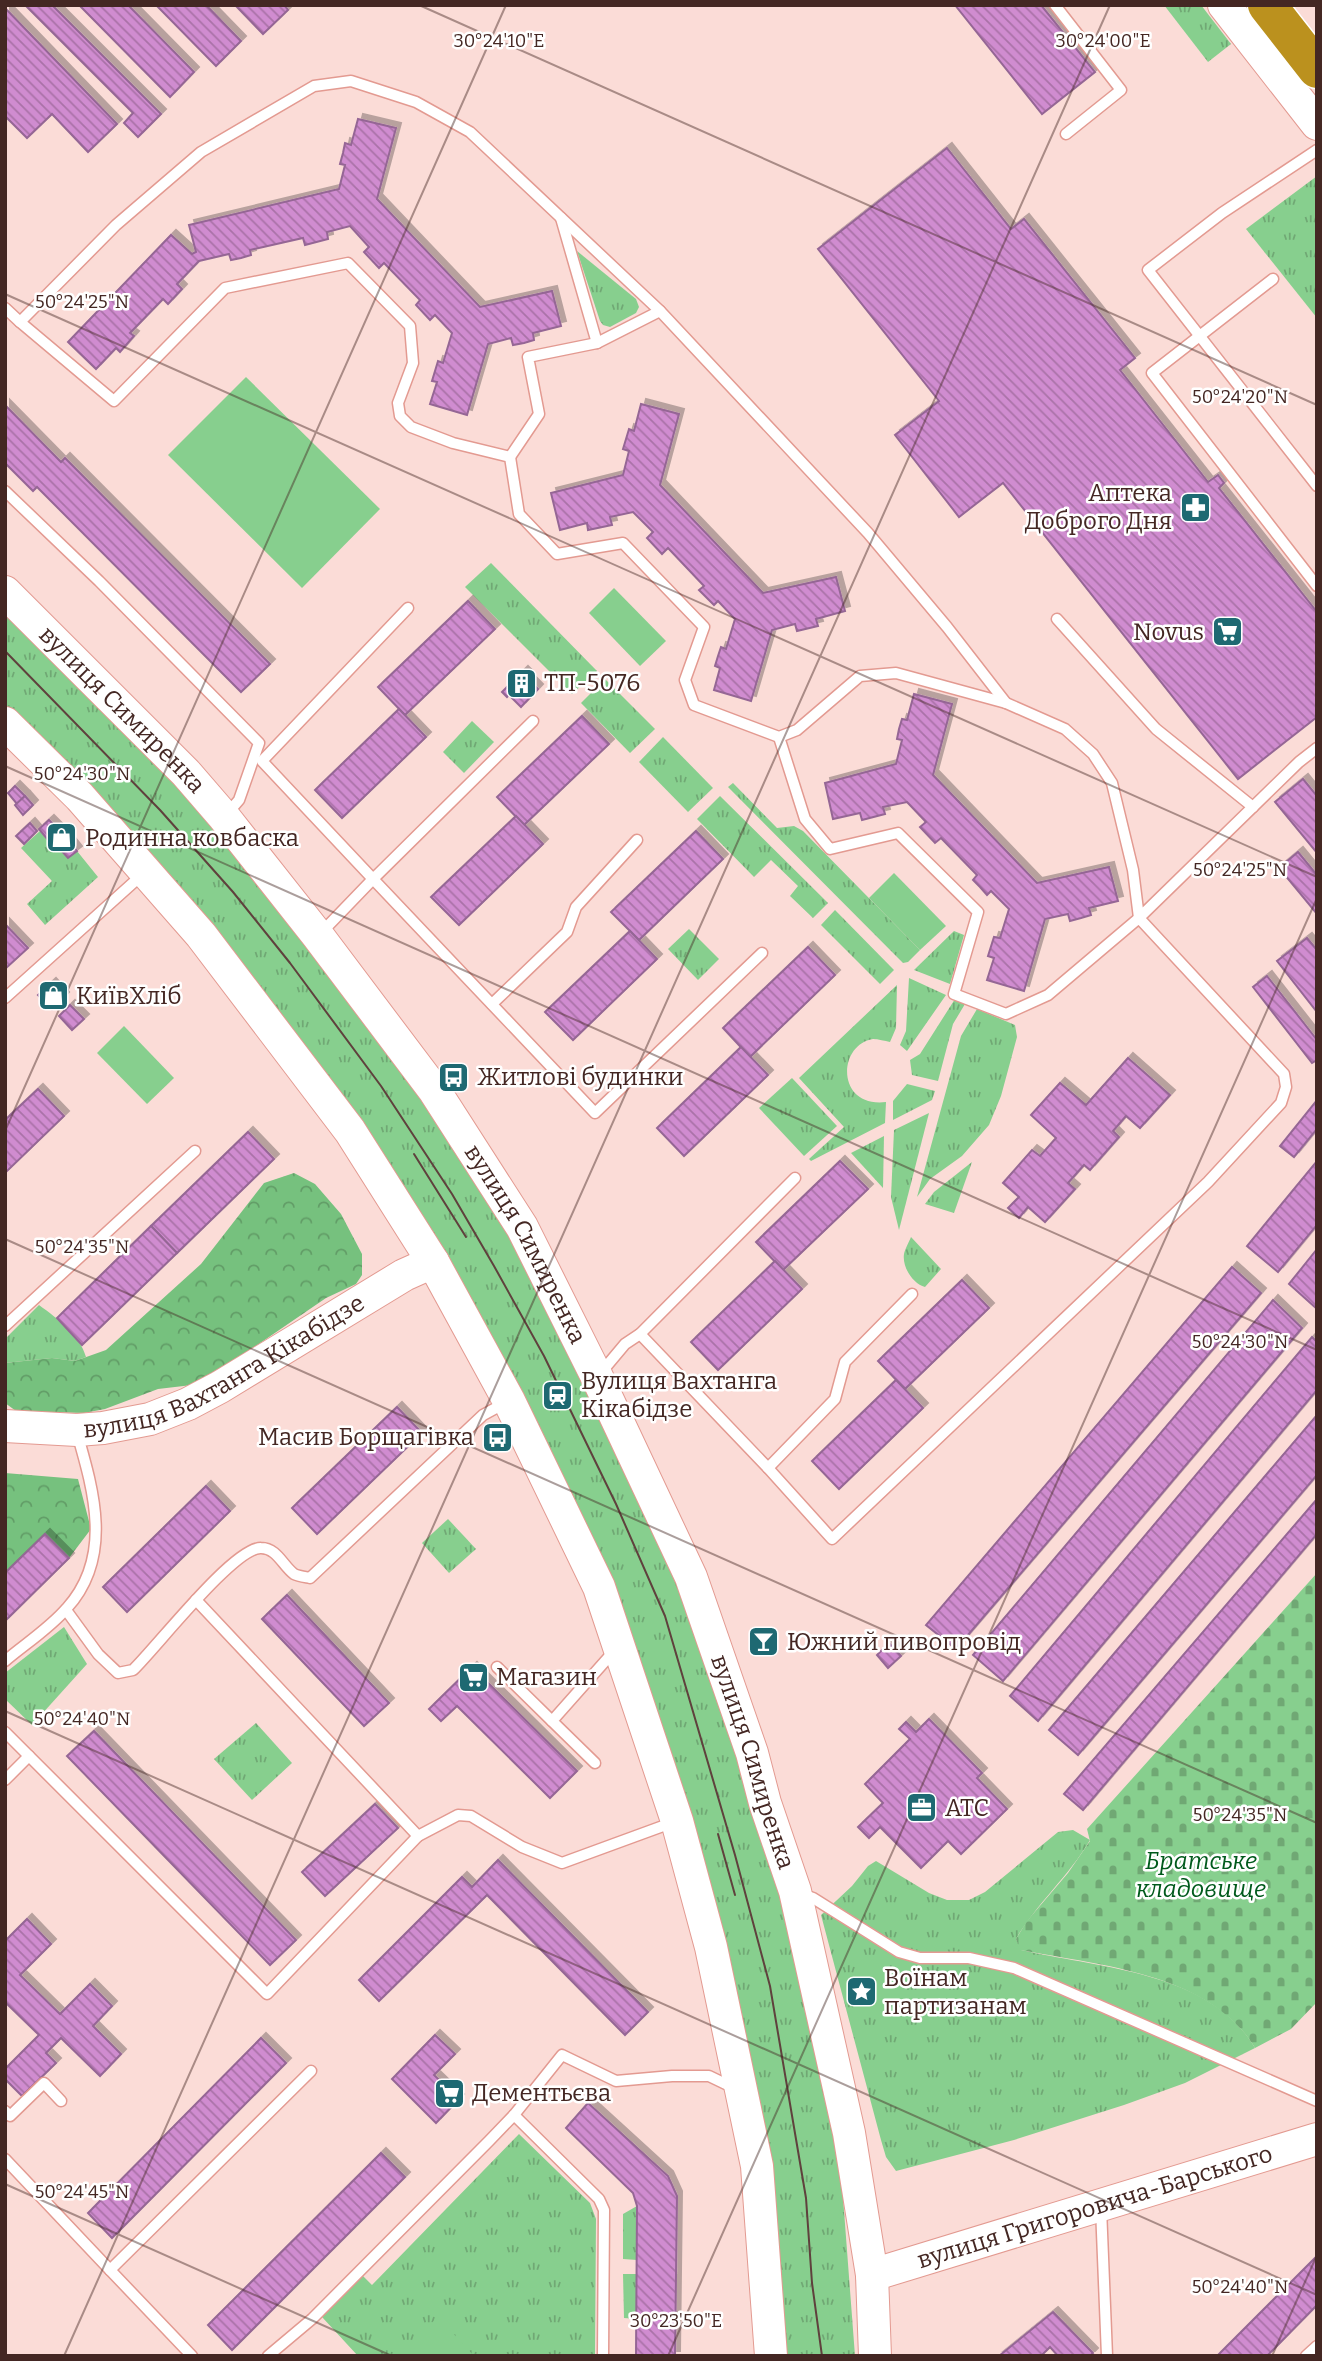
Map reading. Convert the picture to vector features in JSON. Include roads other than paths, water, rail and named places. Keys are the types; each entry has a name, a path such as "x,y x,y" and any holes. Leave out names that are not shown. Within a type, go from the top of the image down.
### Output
{"highway":[{"path":"1267,5 1317,69"}],"street":[{"path":"1224,5 1317,124"},
{"name":"вулиця Симиренка","path":"5,592 186,773 224,817 435,1090 522,1227 597,1377 691,1577 752,1753 765,1803 795,1891 849,2133 872,2275 875,2356"},
{"path":"5,723 80,797 201,935 350,1131 433,1262 509,1401 599,1587 677,1821 711,1947 757,2166 771,2356"},
{"name":"вулиця Вахтанга Кікабідзе","path":"5,1426 15,1429 77,1430 149,1419 188,1404 220,1387 404,1275 433,1262"},
{"name":"вулиця Григоровича-Барського","path":"872,2275 1317,2140"}],"lane":[{"path":"1055,5 1121,90 1066,134"},
{"path":"20,322 116,225 201,152 314,86 351,81 416,102 470,132 660,311 868,533 1006,703"},
{"path":"1317,150 1222,213 1148,270 1317,486"},
{"path":"561,218 597,343"},
{"path":"5,308 114,401 225,288 348,264 410,326 414,363 398,403 400,416 411,427 453,443 510,457"},
{"path":"1273,279 1152,373 1317,586"},
{"path":"640,1334 832,1539 1208,1182 1280,1103 1286,1087 1284,1074 1139,918 1133,870 1112,783 1093,754 1065,729 1006,703 896,673 860,676 797,730 779,737 694,705 685,680 705,627 623,543 557,554 519,514 510,457 539,414 528,357 597,343 660,311"},
{"path":"5,491 99,581 259,743 239,800 224,817"},
{"path":"408,608 262,761 595,1113 762,953"},
{"path":"1057,620 1156,729 1253,807"},
{"path":"318,936 533,721"},
{"path":"779,737 805,819 830,849 898,833 978,912 954,994 1006,1013 1048,995 1139,918 1317,748"},
{"path":"492,1004 567,932 576,906 637,840"},
{"path":"5,998 146,871"},
{"path":"5,1326 195,1151"},
{"path":"597,1377 625,1344 640,1334 795,1178"},
{"path":"768,1468 835,1399 845,1362 912,1294"},
{"path":"66,1610 108,1666 118,1673 133,1670 195,1600 248,1550 262,1547 273,1551 295,1575 310,1578 483,1415 509,1401"},
{"path":"5,1661 66,1610 80,1591 90,1570 97,1521 88,1470 77,1430"},
{"path":"195,1600 418,1836"},
{"path":"552,1721 619,1645"},
{"path":"497,1667 595,1763"},
{"path":"5,1732 267,1994 418,1836 458,1815 471,1816 522,1847 562,1863 677,1821"},
{"path":"5,1780 29,1756"},
{"path":"795,1891 813,1898 900,1952 920,1958 969,1958 1014,1968 1317,2101"},
{"path":"268,2356 312,2319 513,2115 562,2055 616,2081 709,2076 741,2091"},
{"path":"110,2270 311,2071"},
{"path":"5,2111 10,2116 44,2083 61,2101"},
{"path":"513,2115 599,2199 604,2210 603,2356"},
{"path":"5,2159 192,2356"},
{"path":"1100,2204 1107,2356"},
{"path":"1306,2356 1317,2346"}],"tram line":[{"path":"5,651 160,810 233,892 290,963 381,1086 452,1194 494,1266 544,1356 616,1504 665,1616 770,1986 806,2198 812,2283 822,2356"},
{"path":"414,1154 466,1237"},
{"path":"718,1834 735,1895"}],"place":[{"name":"Аптека Доброго Дня","path":"1195,507"},
{"name":"Novus","path":"1227,632"},
{"name":"ТП-5076","path":"521,683"},
{"name":"Родинна ковбаска","path":"62,838"},
{"name":"КиївХліб","path":"53,996"},
{"name":"Житлові будинки","path":"454,1077"},
{"name":"Вулиця Вахтанга Кікабідзе","path":"558,1395"},
{"name":"Масив Борщагівка","path":"497,1437"},
{"name":"Южний пивопровід","path":"764,1642"},
{"name":"Магазин","path":"473,1677"},
{"name":"АТС","path":"922,1808"},
{"name":"Воїнам партизанам","path":"861,1992"},
{"name":"Дементьєва","path":"449,2093"}],"park label":[{"name":"Братське кладовище","path":"1201,1875"}]}
